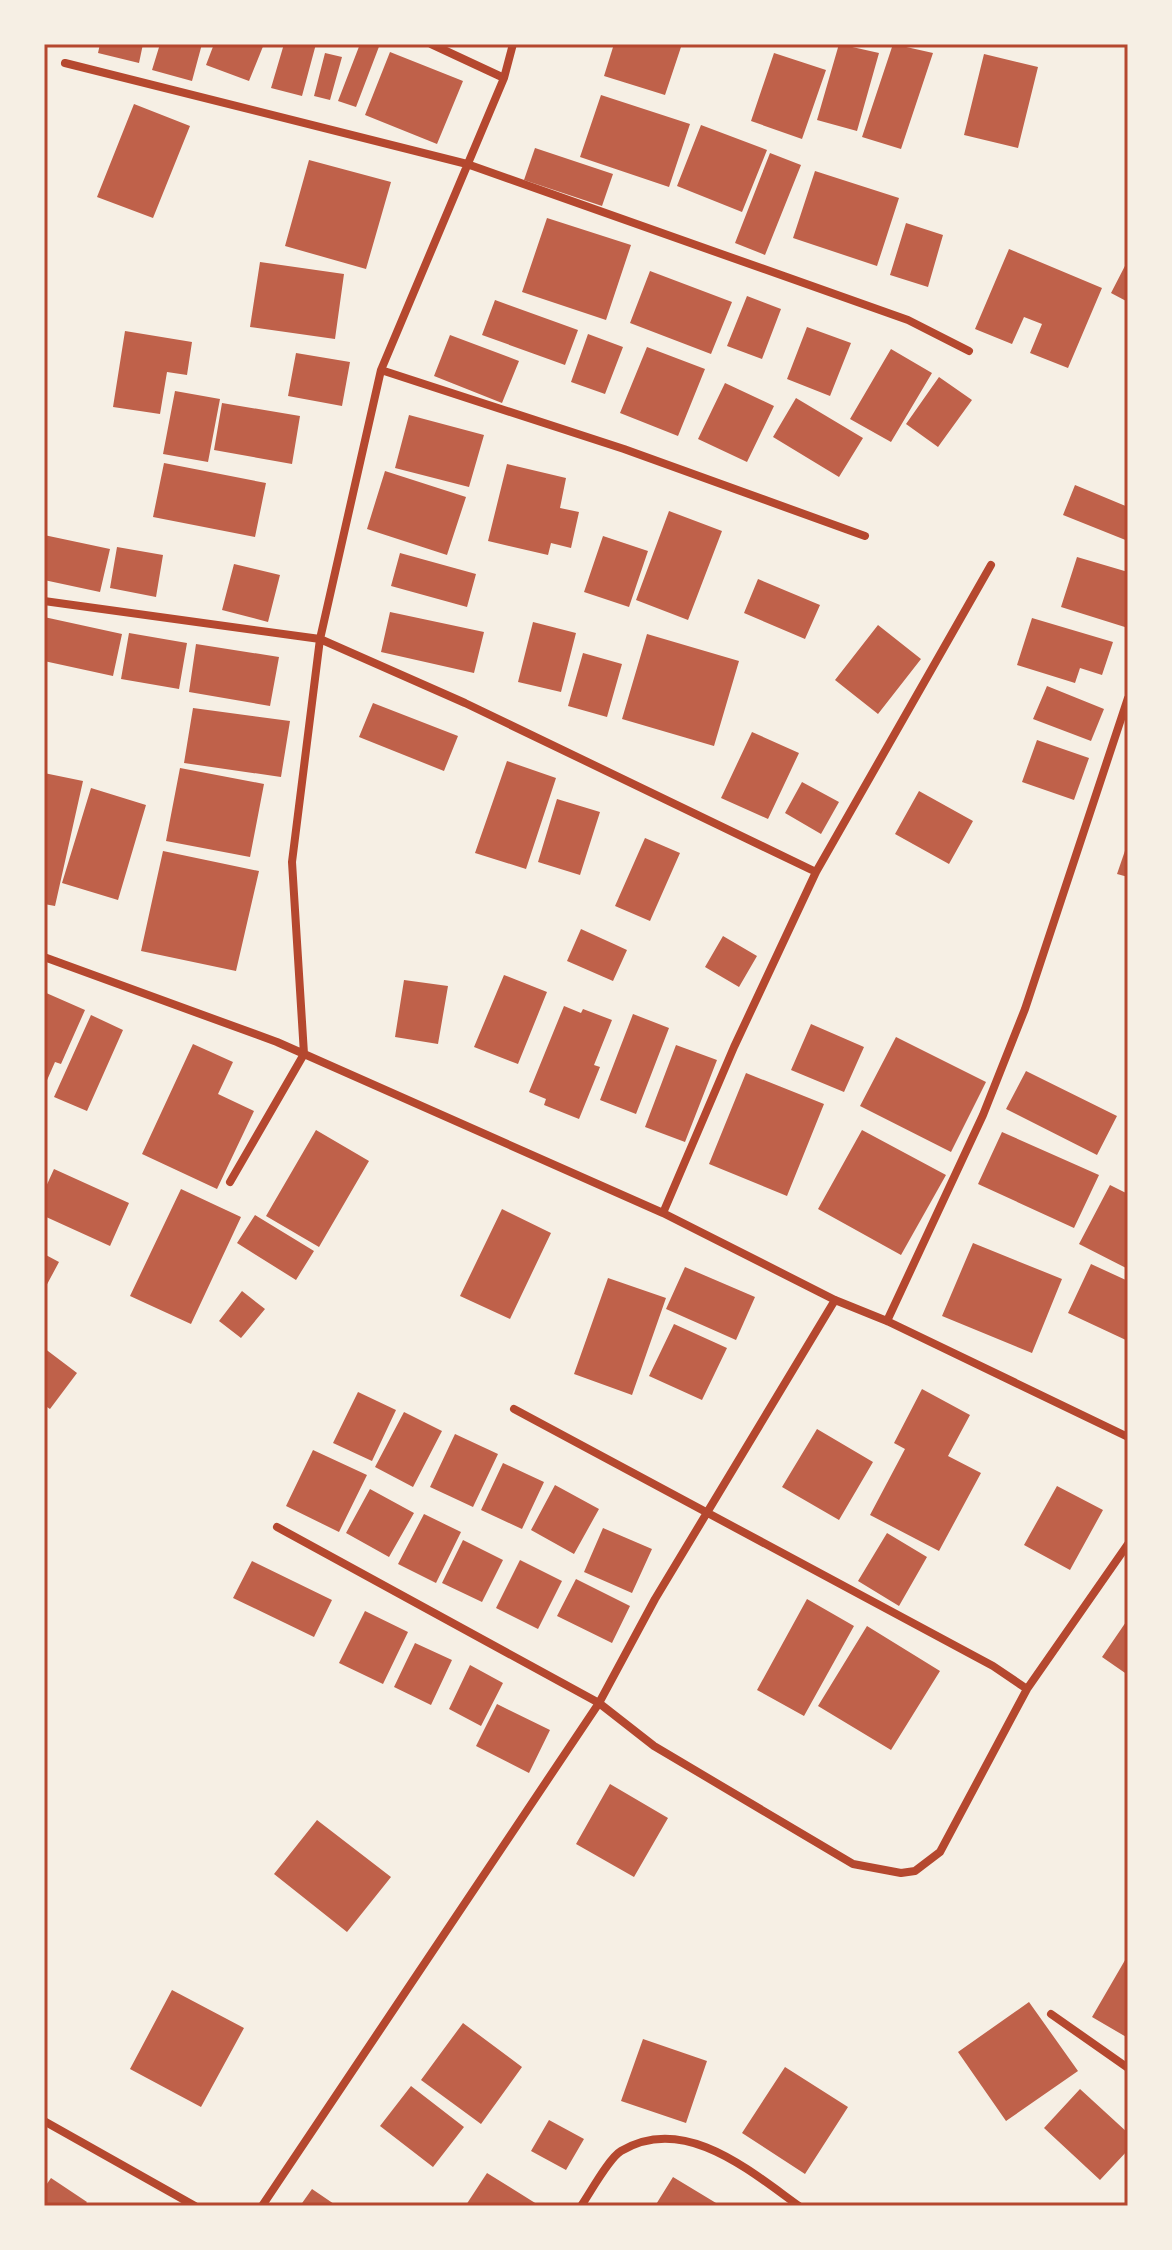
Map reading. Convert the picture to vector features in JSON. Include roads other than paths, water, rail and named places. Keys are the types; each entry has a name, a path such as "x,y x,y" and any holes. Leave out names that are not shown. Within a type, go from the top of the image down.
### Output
{"street":[{"path":"431,44 504,78"},
{"path":"230,1182 304,1054 292,862 320,639 381,370 504,78 513,44"},
{"path":"65,63 467,164 908,320 969,351"},
{"path":"381,370 624,449 865,536"},
{"path":"663,1213 734,1047 816,872 991,565"},
{"path":"44,601 320,639 465,703 816,872"},
{"path":"887,1321 983,1115 1025,1009 1128,698"},
{"path":"44,957 304,1054 663,1213 835,1300 887,1321 1128,1437"},
{"path":"262,2206 599,1703 709,1510 835,1300"},
{"path":"514,1409 709,1510 993,1666 1027,1689"},
{"path":"277,1527 599,1703 654,1746 853,1864 901,1873 915,1871 940,1852 1027,1689 1128,1544"},
{"path":"1051,2014 1128,2068"},
{"path":"44,2121 195,2206"},
{"path":"581,2206 619,2151 664,2136 729,2155 799,2206"}]}
